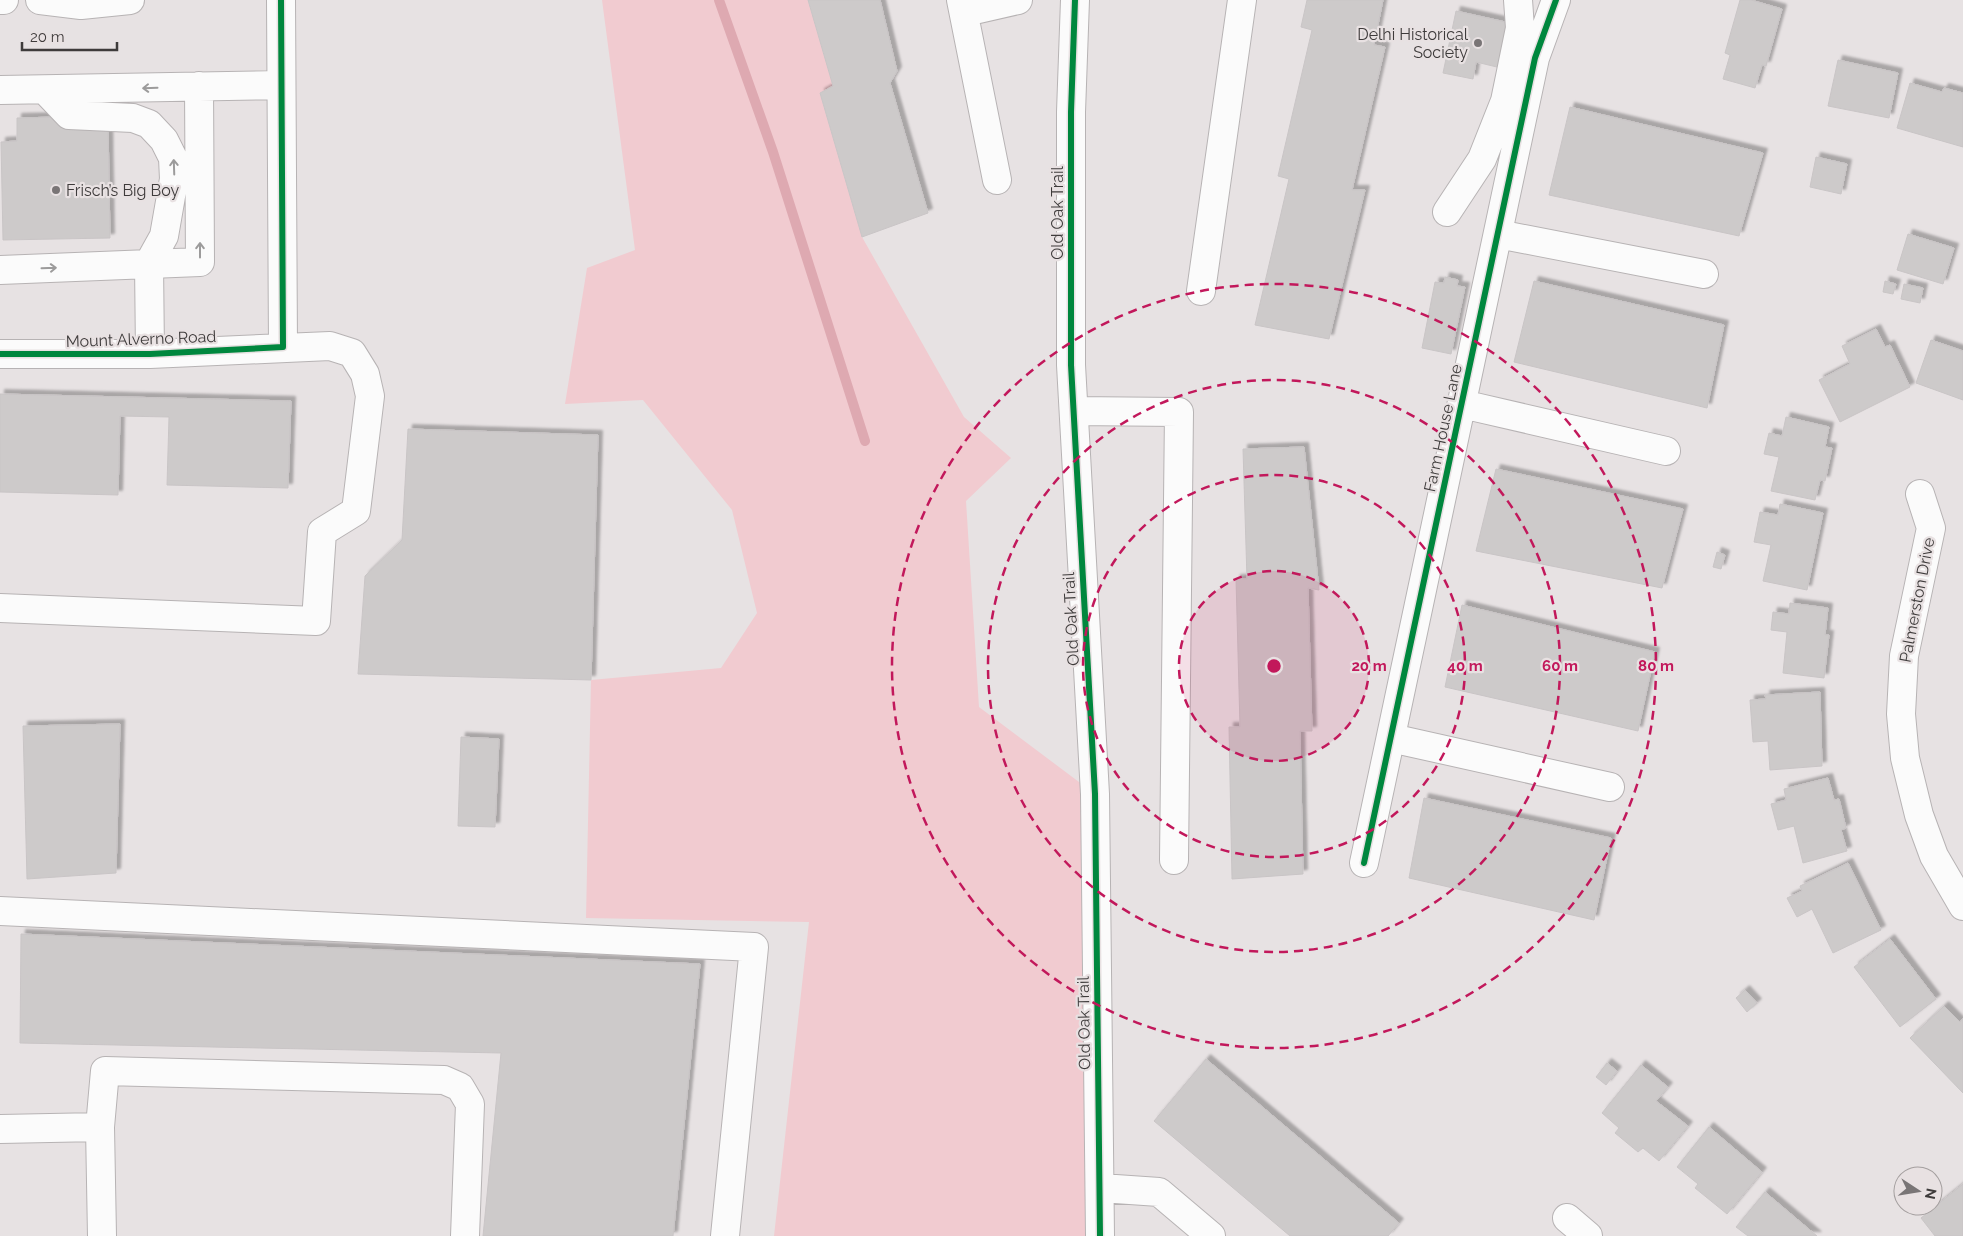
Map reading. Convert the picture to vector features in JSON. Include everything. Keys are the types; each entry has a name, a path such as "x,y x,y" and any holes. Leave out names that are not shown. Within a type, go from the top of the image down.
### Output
{"street":[{"path":"40,0 81,5 130,0"},
{"path":"281,0 283,347"},
{"path":"997,180 963,6 1018,0"},
{"name":"Old Oak Trail","path":"1075,0 1071,112 1071,365 1094,794 1101,1188 1100,1236"},
{"path":"1200,291 1242,0"},
{"path":"1447,212 1482,159 1505,101 1520,28 1518,0"},
{"name":"Farm House Lane","path":"1364,864 1535,58 1556,0"},
{"path":"0,90 46,91 282,85"},
{"path":"0,270 200,262 199,86"},
{"path":"46,91 69,115 133,118 149,124 164,140 174,158 174,179 164,236 149,264 150,354"},
{"path":"1498,234 1704,274"},
{"name":"Mount Alverno Road","path":"0,354 150,354 330,346 352,352 365,374 370,396 356,511 322,532 316,621 0,608"},
{"path":"1462,404 1666,451"},
{"path":"1074,411 1178,412 1174,860"},
{"name":"Palmerston Drive","path":"1920,494 1931,528 1904,656 1901,714 1905,758 1919,815 1931,848 1963,906"},
{"path":"1391,738 1610,787"},
{"path":"0,911 754,947 725,1236"},
{"path":"102,1236 100,1127 105,1071 444,1080 460,1087 470,1104 465,1236"},
{"path":"0,1129 100,1127"},
{"path":"1101,1188 1160,1192 1211,1236"},
{"path":"1567,1218 1588,1236"}],"shaded area":[{"path":"602,0 808,0 833,86 820,93 862,237 964,417 1011,458 966,501 979,707 1095,794 1100,1236 774,1236 809,922 586,918 591,680 721,668 757,613 732,510 643,400 565,404 587,268 635,250"}],"building":[{"path":"808,0 880,0 897,71 890,83 928,213 862,237 820,93 833,86"},
{"path":"1307,0 1383,0 1374,45 1385,47 1352,190 1365,190 1329,339 1255,325 1289,179 1278,176 1312,30 1301,27"},
{"path":"1740,0 1751,0 1782,9 1766,66 1762,65 1755,88 1723,79 1730,55 1725,53"},
{"name":"Delhi Historical Society","path":"1456,11 1510,23 1501,68 1476,62 1473,79 1443,73"},
{"path":"1838,60 1898,73 1889,118 1828,106"},
{"path":"1910,83 1942,92 1944,88 1963,93 1963,147 1897,128"},
{"path":"1570,107 1763,153 1739,236 1549,195"},
{"name":"Frisch’s Big Boy","path":"59,117 59,124 108,123 110,238 3,240 1,142 17,141 17,118"},
{"path":"1816,157 1847,164 1841,194 1810,187"},
{"path":"1908,234 1954,248 1943,284 1897,270"},
{"path":"1445,277 1458,280 1457,286 1465,287 1451,354 1422,348 1435,282 1444,283"},
{"path":"1534,281 1724,325 1707,408 1514,362"},
{"path":"1885,281 1896,284 1893,294 1883,292"},
{"path":"1904,284 1923,288 1920,303 1901,299"},
{"path":"1876,329 1885,347 1890,345 1910,387 1840,422 1819,380 1850,364 1842,346"},
{"path":"1931,340 1963,351 1963,400 1916,383"},
{"path":"0,394 291,401 288,488 167,485 169,417 120,416 118,495 0,492"},
{"path":"1786,417 1829,427 1825,447 1832,448 1825,481 1820,480 1815,500 1771,491 1779,457 1764,454 1769,433 1782,436"},
{"path":"408,429 598,435 591,680 358,674 365,576 402,540"},
{"path":"1304,447 1319,590 1308,588 1312,731 1300,731 1303,874 1232,879 1229,727 1240,727 1236,579 1247,579 1243,449"},
{"path":"1496,469 1683,509 1662,588 1476,551"},
{"path":"1780,504 1823,513 1807,590 1763,581 1771,545 1754,542 1760,512 1778,515"},
{"path":"1717,552 1725,555 1721,569 1713,567"},
{"path":"1790,603 1828,608 1825,635 1829,635 1824,678 1783,673 1787,632 1771,630 1773,612 1789,614"},
{"path":"1462,605 1655,652 1638,731 1445,687"},
{"path":"1820,692 1822,766 1770,770 1768,741 1753,742 1750,700 1766,699 1765,695"},
{"path":"120,724 116,873 27,879 23,726"},
{"path":"461,737 499,739 495,827 458,826"},
{"path":"1828,778 1834,800 1839,799 1846,828 1841,830 1847,851 1803,863 1794,826 1778,830 1771,804 1786,800 1784,789"},
{"path":"1424,798 1611,838 1594,920 1409,878"},
{"path":"1848,863 1881,930 1833,953 1812,909 1797,917 1787,898 1802,891 1800,886"},
{"path":"21,934 700,964 673,1236 483,1236 501,1053 20,1043"},
{"path":"1890,939 1936,999 1900,1027 1854,967"},
{"path":"1745,990 1757,1003 1747,1012 1736,998"},
{"path":"1944,1006 1960,1022 1963,1018 1963,1093 1910,1038"},
{"path":"1206,1059 1399,1223 1388,1236 1290,1236 1154,1121"},
{"path":"1607,1063 1617,1071 1606,1085 1596,1077"},
{"path":"1641,1065 1668,1087 1656,1101 1688,1126 1659,1161 1643,1148 1638,1152 1615,1133 1619,1128 1602,1113"},
{"path":"1709,1127 1762,1172 1727,1214 1695,1188 1698,1184 1677,1167"},
{"path":"1963,1184 1963,1236 1935,1236 1921,1218 1923,1216 1943,1216 1943,1200"},
{"path":"1765,1192 1817,1236 1748,1236 1736,1227"}],"waterway":[{"path":"719,0 773,152 865,441"}],"cycle path":[{"path":"0,354 150,354 283,347 281,0"},
{"path":"1075,0 1071,112 1071,365 1095,794 1100,1236"},
{"path":"1364,863 1535,58 1556,0"}],"place":[{"name":"Delhi Historical Society","path":"1478,43"},
{"name":"Frisch’s Big Boy","path":"56,190"}]}
